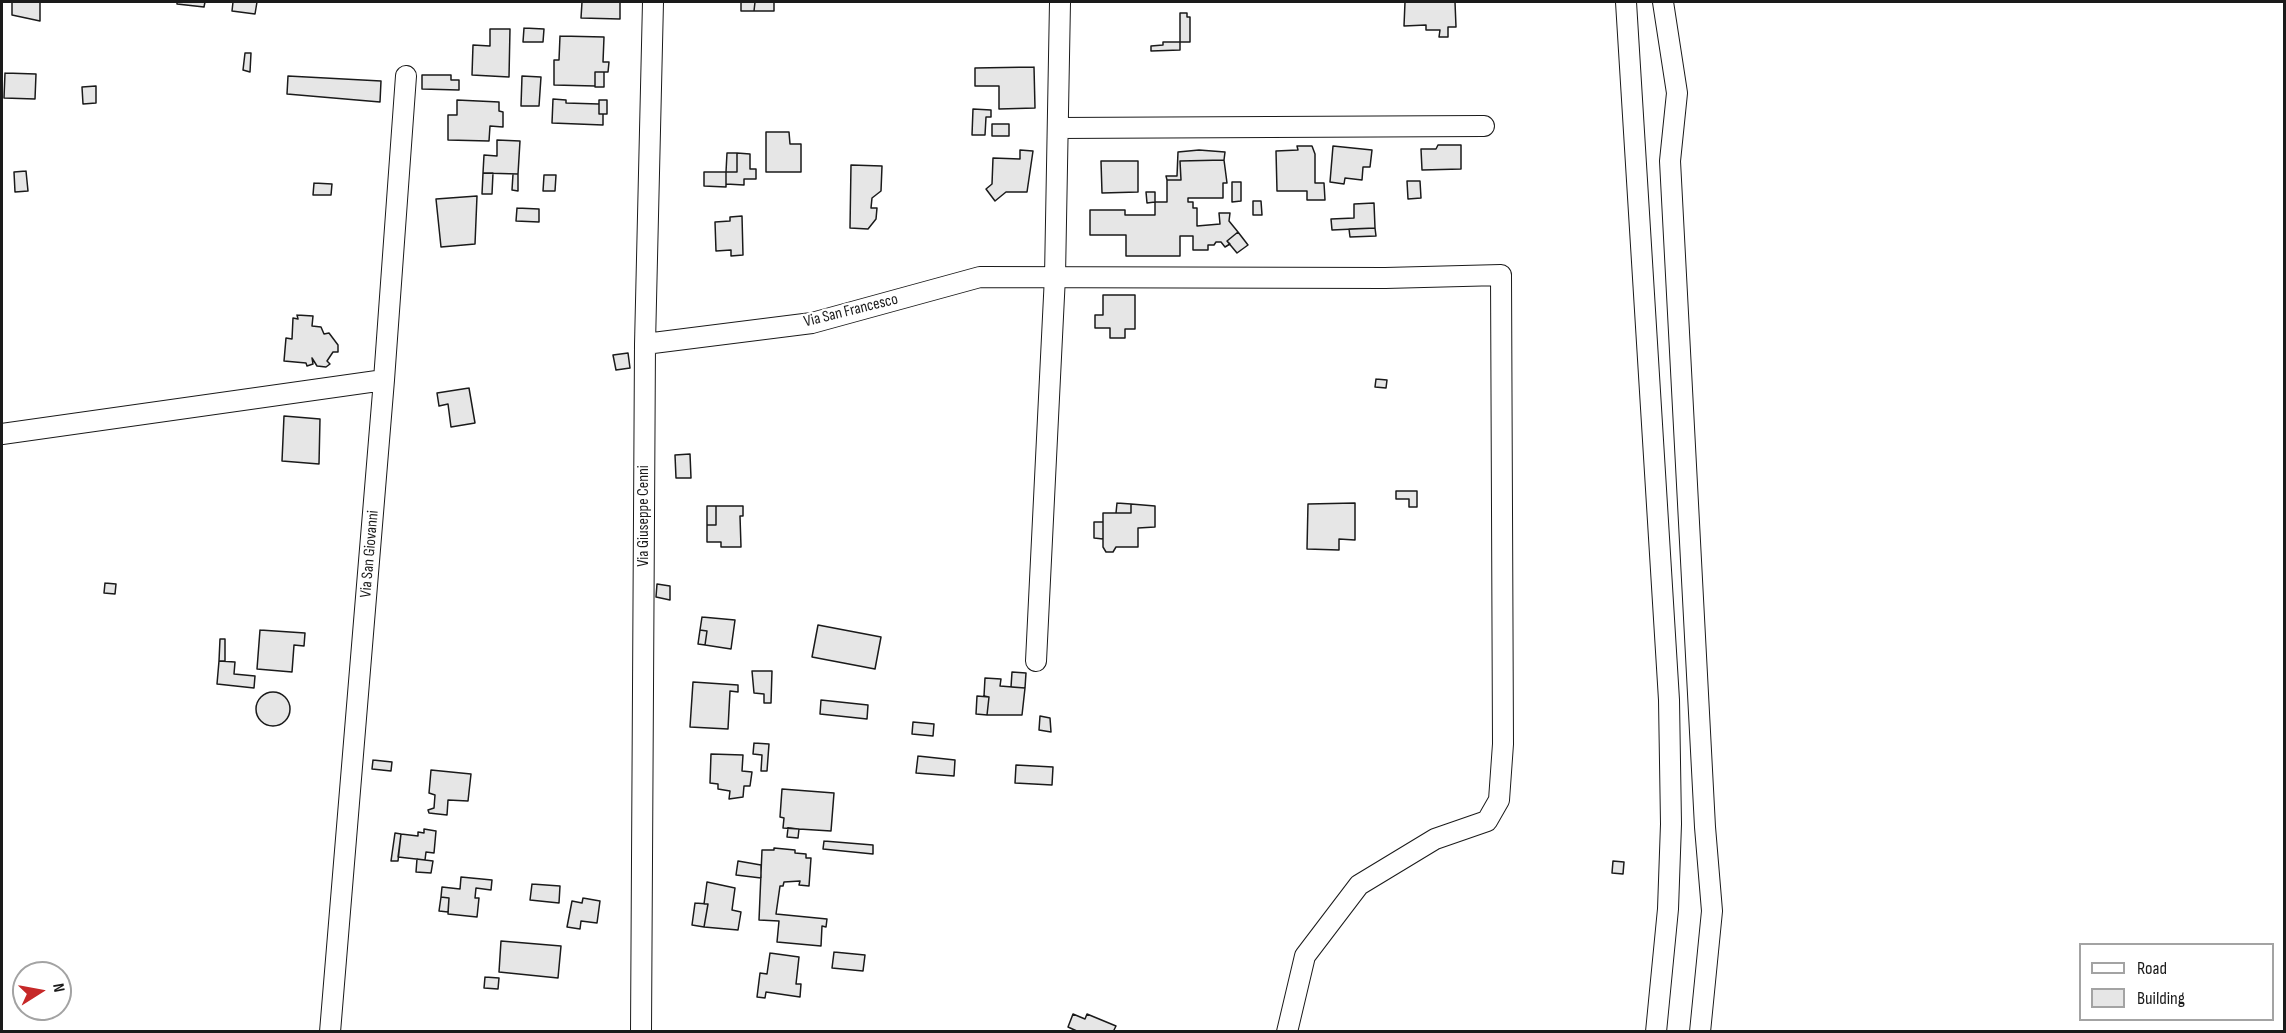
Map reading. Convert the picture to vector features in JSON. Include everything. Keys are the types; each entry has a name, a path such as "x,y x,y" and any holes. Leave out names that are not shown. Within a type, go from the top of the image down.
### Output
{"street":[{"name":"Via Giuseppe Cenni","path":"641,1032 645,344 653,2"},
{"path":"1036,662 1055,276 1060,2"},
{"path":"1626,2 1669,700 1671,824 1668,909 1656,1032"},
{"path":"1664,2 1677,93 1670,161 1705,827 1712,911 1700,1032"},
{"name":"Via San Giovanni","path":"330,1032 384,380 406,76"},
{"path":"1058,128 1484,126"},
{"name":"Via San Francesco","path":"645,344 812,323 980,277 1385,278 1501,275 1503,744 1498,800 1486,821 1435,839 1359,885 1305,957 1287,1032"},
{"path":"2,434 384,380"}],"building":[{"path":"12,2 40,2 40,21 12,15"},
{"path":"177,2 205,2 204,7 177,4"},
{"path":"233,2 257,2 255,14 232,11"},
{"path":"582,2 620,2 620,19 581,18"},
{"path":"741,2 755,2 754,11 741,11"},
{"path":"755,2 774,2 774,11 754,11"},
{"path":"1405,2 1455,2 1456,27 1448,27 1448,37 1439,37 1440,30 1426,30 1426,25 1404,26"},
{"path":"1180,13 1187,13 1187,17 1190,17 1190,42 1180,42"},
{"path":"524,28 544,29 543,42 523,42"},
{"path":"490,29 510,29 509,77 472,75 473,45 490,46"},
{"path":"560,36 604,37 603,62 609,62 608,72 595,72 595,86 554,85 554,60 559,60"},
{"path":"1163,42 1180,42 1180,50 1151,51 1151,46 1163,45"},
{"path":"245,53 251,53 250,72 243,70"},
{"path":"1034,67 1035,108 999,109 999,86 975,86 975,68"},
{"path":"595,72 604,72 604,87 595,87"},
{"path":"5,73 36,74 35,99 4,98"},
{"path":"422,75 451,75 451,80 459,80 459,90 422,89"},
{"path":"288,76 381,81 380,102 287,94"},
{"path":"522,76 541,77 539,106 521,106"},
{"path":"96,86 96,103 83,104 82,87"},
{"path":"553,99 566,100 566,103 599,104 599,114 603,114 603,125 552,123"},
{"path":"457,100 499,102 499,111 503,112 503,127 490,126 489,141 448,140 448,115 457,115"},
{"path":"599,100 607,100 607,114 599,114"},
{"path":"973,109 991,110 991,117 986,117 985,135 972,135"},
{"path":"992,124 1009,124 1009,136 992,136"},
{"path":"766,132 789,132 790,144 801,144 801,172 766,172"},
{"path":"497,140 520,141 518,174 483,173 484,155 497,156"},
{"path":"1438,145 1461,145 1461,169 1422,170 1421,149 1436,149"},
{"path":"1297,146 1312,146 1315,154 1315,183 1324,183 1325,200 1307,200 1307,191 1277,191 1276,151 1298,150"},
{"path":"1333,146 1372,150 1370,167 1363,167 1362,180 1345,178 1344,184 1330,182"},
{"path":"1020,150 1033,151 1027,192 1006,192 995,201 986,189 992,184 993,158 1020,159"},
{"path":"1199,150 1225,152 1224,160 1180,161 1181,180 1167,180 1166,176 1177,176 1178,152"},
{"path":"727,153 737,153 737,172 726,172"},
{"path":"737,153 750,154 750,169 756,169 756,179 744,179 744,185 726,184 726,172 737,172"},
{"path":"1224,160 1227,183 1223,183 1223,198 1188,198 1188,202 1193,202 1193,208 1197,208 1197,226 1220,224 1219,213 1230,213 1229,221 1238,232 1227,241 1230,244 1225,247 1221,242 1216,242 1214,245 1208,245 1208,250 1193,250 1193,236 1180,236 1180,256 1126,256 1126,235 1090,235 1090,210 1125,210 1125,215 1155,215 1155,202 1167,202 1167,180 1181,180 1180,161"},
{"path":"1101,161 1138,161 1138,192 1102,193"},
{"path":"851,165 882,166 881,191 872,198 871,208 877,208 876,219 868,229 850,228"},
{"path":"26,171 28,191 15,192 14,172"},
{"path":"704,172 726,172 726,187 704,186"},
{"path":"483,173 493,173 492,194 482,194"},
{"path":"513,174 518,174 518,191 512,190"},
{"path":"544,175 556,175 555,191 543,191"},
{"path":"1407,181 1420,181 1421,198 1408,199"},
{"path":"1232,182 1241,182 1241,201 1232,202"},
{"path":"314,183 332,184 331,195 313,195"},
{"path":"1146,192 1155,192 1155,202 1147,203"},
{"path":"477,196 475,244 441,247 436,199"},
{"path":"1253,201 1261,201 1262,215 1253,215"},
{"path":"1374,203 1375,228 1332,230 1331,219 1354,218 1354,204"},
{"path":"517,208 539,209 539,222 516,221"},
{"path":"742,216 743,255 731,256 731,250 716,251 715,222 730,221 730,217"},
{"path":"1375,228 1376,236 1350,237 1349,229"},
{"path":"1238,232 1248,245 1237,253 1227,241"},
{"path":"1103,295 1135,295 1135,329 1125,329 1125,338 1110,338 1110,328 1095,328 1095,315 1103,315"},
{"path":"297,315 313,316 312,326 321,327 324,334 329,333 338,345 338,352 333,352 327,361 330,364 326,367 317,366 312,358 313,364 307,366 306,363 284,361 286,338 292,339 293,318 298,319"},
{"path":"628,353 630,368 616,370 613,355"},
{"path":"1376,379 1387,380 1386,388 1375,387"},
{"path":"469,388 475,423 451,427 448,404 439,406 437,393"},
{"path":"284,416 320,419 319,464 282,461"},
{"path":"690,454 691,478 676,478 675,455"},
{"path":"1396,491 1417,491 1417,507 1409,507 1409,499 1396,499"},
{"path":"1117,503 1131,504 1131,513 1116,513"},
{"path":"1355,503 1355,540 1339,539 1339,550 1307,549 1308,504"},
{"path":"1131,504 1155,506 1155,527 1138,528 1138,547 1116,547 1113,552 1106,552 1103,547 1103,513 1131,513"},
{"path":"707,506 716,506 716,525 707,525"},
{"path":"716,506 743,506 743,516 740,516 741,547 721,547 721,542 707,542 707,525 716,525"},
{"path":"1094,522 1103,522 1103,539 1094,538"},
{"path":"105,583 116,584 115,594 104,593"},
{"path":"657,584 670,586 670,600 656,597"},
{"path":"702,617 735,620 731,649 705,645 707,631 700,630"},
{"path":"818,625 881,637 875,669 812,657"},
{"path":"260,630 305,633 304,646 294,645 292,672 257,669"},
{"path":"700,630 707,631 705,645 698,644"},
{"path":"220,639 225,639 225,661 219,661"},
{"path":"219,661 235,662 234,674 255,676 254,688 217,684"},
{"path":"752,671 772,671 771,703 764,703 764,694 754,693"},
{"path":"1012,672 1026,673 1025,688 1011,687"},
{"path":"985,678 1001,679 1000,686 1025,688 1022,715 987,715 989,697 984,696"},
{"path":"693,682 738,685 738,692 730,691 728,729 690,727"},
{"path":"273,692 285,697 290,709 285,721 273,726 261,721 256,709 261,697"},
{"path":"977,696 989,697 987,715 976,714"},
{"path":"821,700 868,705 867,719 820,714"},
{"path":"1040,716 1050,718 1051,732 1039,730"},
{"path":"913,722 934,724 933,736 912,734"},
{"path":"754,743 769,744 767,771 761,771 762,755 753,754"},
{"path":"711,754 743,755 742,771 752,772 750,786 744,786 743,797 729,799 730,791 718,789 718,784 710,783"},
{"path":"918,756 955,760 954,776 916,773"},
{"path":"373,760 392,762 391,771 372,769"},
{"path":"1016,765 1053,767 1052,785 1015,783"},
{"path":"431,770 471,774 468,801 448,800 447,815 429,813 428,810 434,808 435,795 429,793"},
{"path":"782,789 834,793 831,831 783,828 784,818 780,817"},
{"path":"788,828 799,829 798,838 787,837"},
{"path":"424,829 436,831 434,853 426,852 425,860 398,857 401,834 418,836 418,832 424,833"},
{"path":"395,833 401,834 398,861 391,861"},
{"path":"824,841 873,845 873,854 823,849"},
{"path":"774,848 795,850 795,853 806,854 806,858 811,858 809,886 799,885 800,881 784,882 783,886 780,886 776,914 827,919 826,927 822,926 821,946 777,942 779,921 759,920 762,850 774,850"},
{"path":"417,859 433,861 431,873 416,872"},
{"path":"738,861 761,865 761,878 736,875"},
{"path":"1613,861 1624,862 1623,874 1612,873"},
{"path":"461,877 492,880 491,890 476,888 475,898 479,898 477,917 448,914 449,898 441,897 442,887 460,889"},
{"path":"707,882 735,888 732,910 741,912 738,930 704,927 708,904 704,904"},
{"path":"532,884 560,886 559,903 530,900"},
{"path":"441,897 449,898 448,912 439,911"},
{"path":"583,898 600,901 597,923 581,921 580,929 567,927 572,901 582,903"},
{"path":"695,903 708,904 704,927 692,925"},
{"path":"501,941 561,946 558,978 499,972"},
{"path":"834,952 865,955 863,971 832,968"},
{"path":"770,953 799,957 796,984 801,984 800,997 766,992 765,998 757,997 760,973 767,974"},
{"path":"485,977 499,978 498,989 484,988"},
{"path":"1073,1014 1085,1019 1087,1014 1116,1026 1113,1032 1079,1032 1068,1027"}]}
